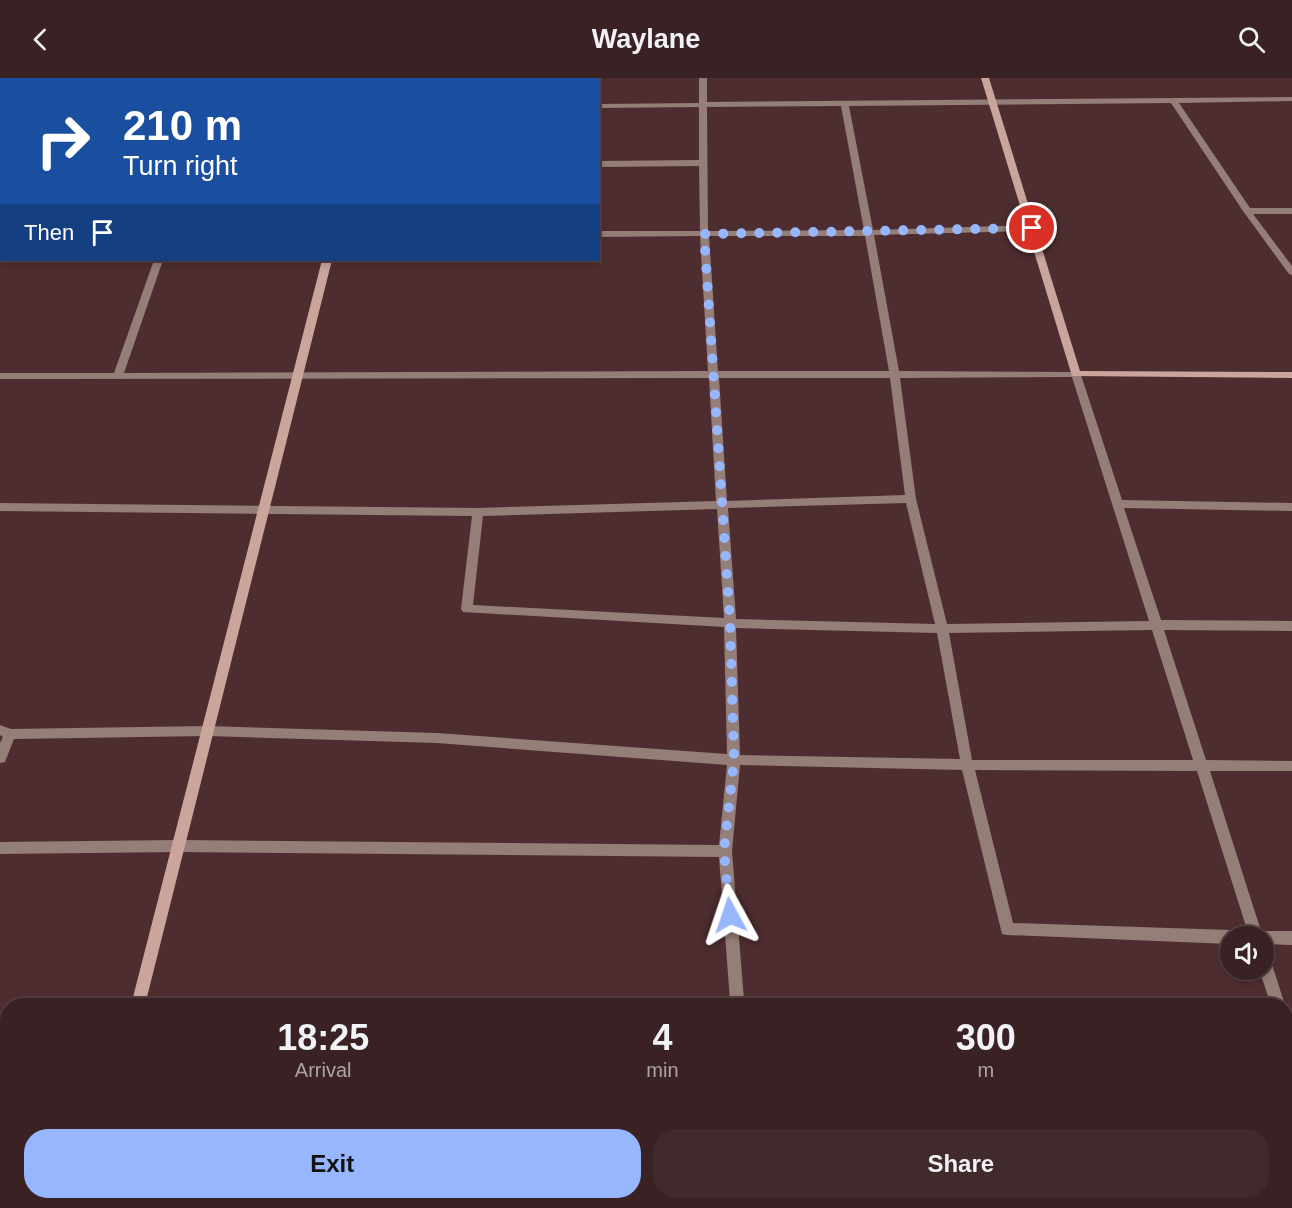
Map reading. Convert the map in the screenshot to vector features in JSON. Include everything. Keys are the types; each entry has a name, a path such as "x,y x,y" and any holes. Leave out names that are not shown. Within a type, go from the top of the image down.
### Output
{"street":[{"path":"703,78 704,234 730,622 734,760 724,851 737,998"},
{"path":"985,78 1076,374 1253,926"},
{"path":"600,106 1152,100 1175,102 1292,99"},
{"path":"1175,102 1247,211 1292,272"},
{"path":"845,105 895,374 911,499 942,628 967,765 1007,929 1220,936"},
{"path":"600,164 702,163"},
{"path":"1247,211 1292,211"},
{"path":"600,234 867,233 1032,228"},
{"path":"118,376 158,261"},
{"path":"140,998 327,261"},
{"path":"0,376 1292,375"},
{"path":"0,507 478,512 911,499"},
{"path":"1118,504 1292,507"},
{"path":"478,512 467,609 730,622 942,628 1292,626"},
{"path":"0,758 5,732 207,731 437,738 734,760 967,765 1292,766"},
{"path":"0,848 178,846 724,851"},
{"path":"1274,938 1292,938"},
{"path":"1270,980 1276,998"}],"route":[{"path":"730,915 724,851 734,760 730,622 704,234 867,233 1032,228"}]}
